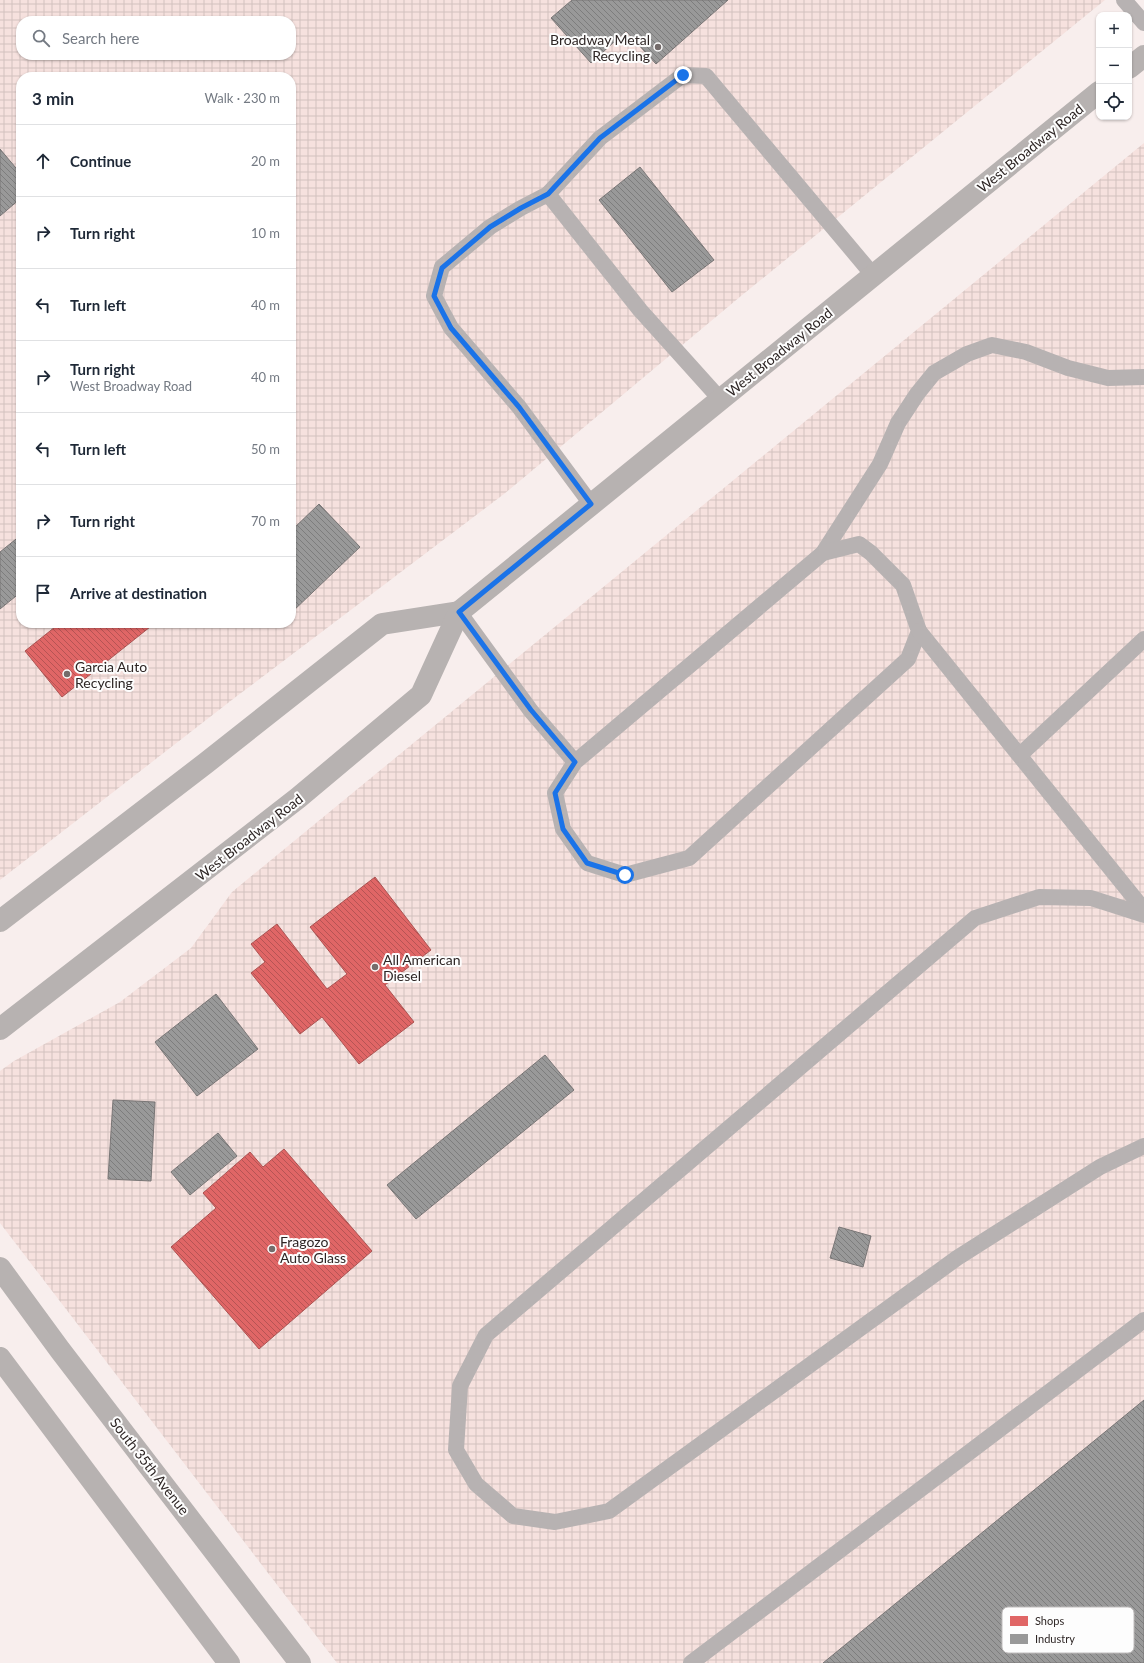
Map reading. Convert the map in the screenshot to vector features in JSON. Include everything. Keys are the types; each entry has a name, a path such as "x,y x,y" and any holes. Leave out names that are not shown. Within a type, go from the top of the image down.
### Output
{"main road":[{"path":"1132,66 1144,56"},
{"name":"West Broadway Road","path":"0,1029 292,803 421,695 459,612 1096,94"},
{"path":"0,921 206,763 382,624 459,612"},
{"name":"South 35th Avenue","path":"0,1268 60,1350 300,1663"},
{"path":"0,1358 229,1663"}],"lane":[{"path":"1124,0 1144,23"},
{"path":"591,504 519,407 451,328 434,296 442,268 490,227 548,194 600,138 683,75 706,76 873,275"},
{"path":"548,194 640,310 720,399"},
{"path":"919,631 908,659 689,858 625,875 587,863 563,829 555,793 575,762 822,552 880,464 898,423 917,394 934,373 966,354 992,345 1026,352 1068,368 1108,378 1144,378"},
{"path":"822,552 859,544 871,553 903,585 919,631 1144,910"},
{"path":"459,612 531,710 575,762"},
{"path":"1020,755 1144,639"},
{"path":"1144,915 1091,898 1039,897 975,918 486,1335 460,1386 456,1450 476,1484 513,1516 555,1522 609,1511 958,1258 1100,1167 1144,1146"},
{"path":"691,1663 1144,1320"}],"shaded area":[{"path":"0,0 1105,0 741,296 504,494 237,696 0,880"},
{"path":"1144,143 1144,1663 337,1663 0,1223 0,1071 14,1061 120,1002 191,948 232,892"}],"building: Shops":[{"name":"Garcia Auto Recycling","path":"54,628 149,628 62,697 25,651"},
{"name":"All American Diesel","path":"375,877 431,950 385,985 414,1022 359,1064 322,1017 300,1034 251,973 265,962 251,944 277,924 327,989 347,974 310,927"},
{"name":"Fragozo Auto Glass","path":"284,1149 372,1251 259,1349 171,1247 216,1208 203,1193 250,1152 263,1167"}],"building: Industry":[{"name":"Broadway Metal Recycling","path":"572,0 728,0 656,64 626,31 591,63 551,18"},
{"path":"0,149 16,168 16,202 0,216"},
{"path":"640,167 714,260 672,292 599,200"},
{"path":"319,504 360,547 296,608 296,526"},
{"path":"16,539 16,596 0,609 0,552"},
{"path":"216,994 258,1049 197,1096 155,1042"},
{"path":"545,1055 574,1090 416,1219 387,1185"},
{"path":"113,1100 155,1102 151,1181 108,1179"},
{"path":"218,1133 237,1156 190,1195 171,1172"},
{"path":"839,1227 871,1236 863,1267 830,1258"},
{"path":"1144,1400 1144,1663 823,1663"}],"place":[{"name":"Broadway Metal Recycling","path":"658,47"},
{"name":"Garcia Auto Recycling","path":"67,674"},
{"name":"All American Diesel","path":"375,967"},
{"name":"Fragozo Auto Glass","path":"272,1249"}],"route":[{"path":"625,875 587,863 563,829 555,793 575,762 531,710 459,612 591,504 519,407 451,328 434,296 442,268 490,227 548,194 600,138 683,75"}]}
